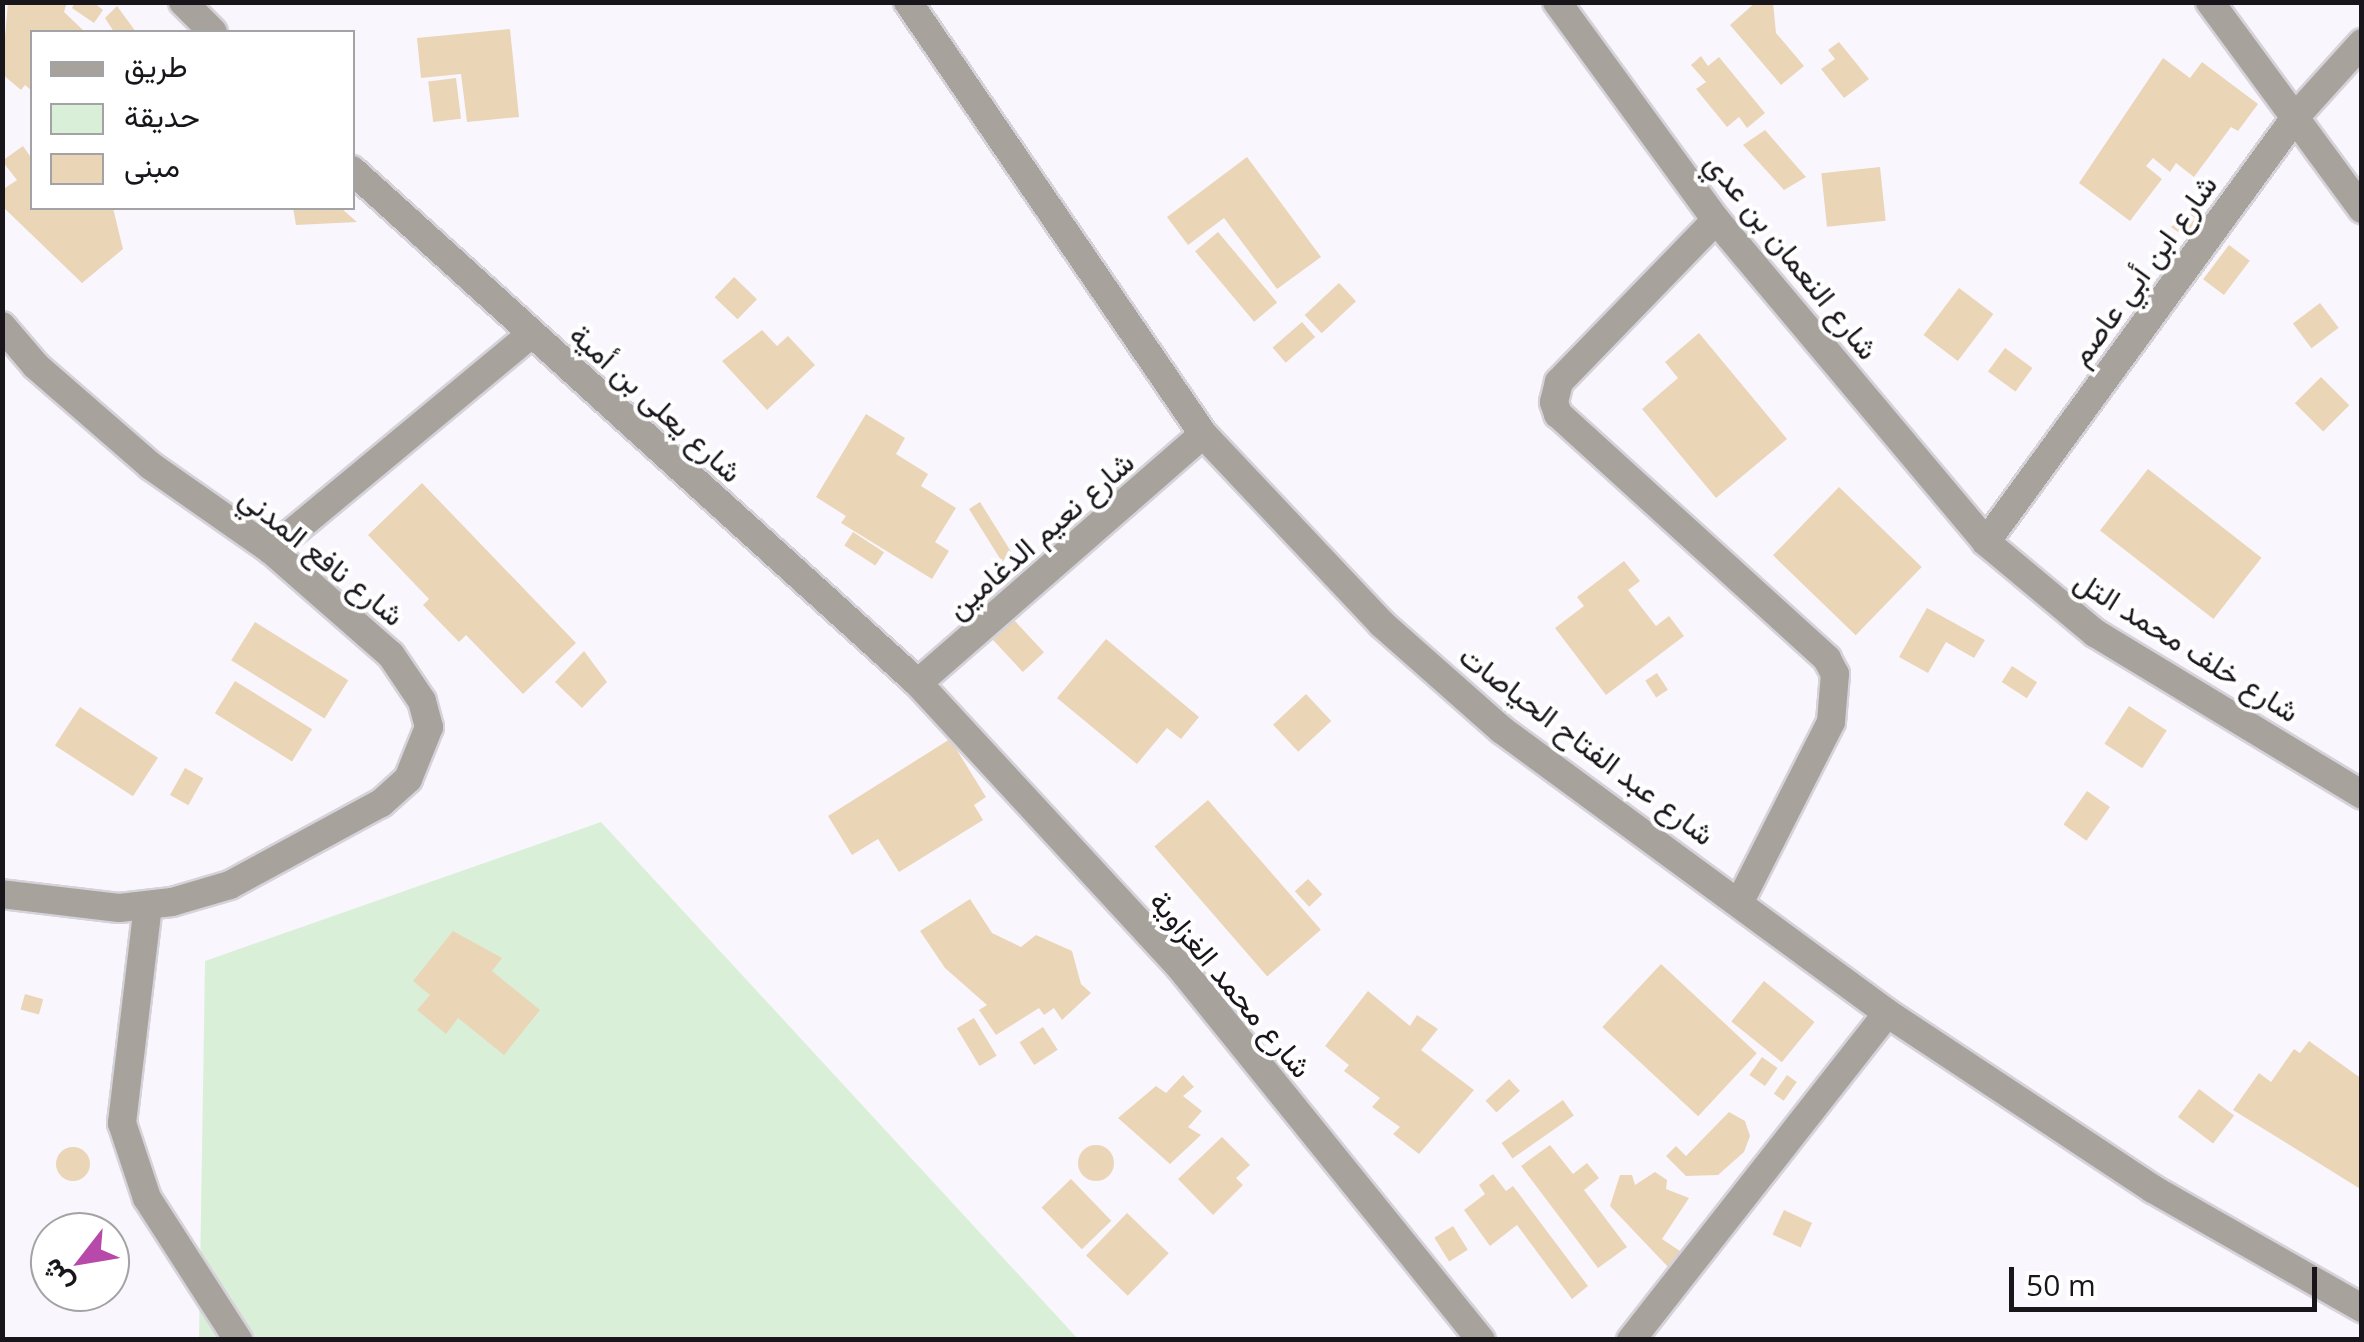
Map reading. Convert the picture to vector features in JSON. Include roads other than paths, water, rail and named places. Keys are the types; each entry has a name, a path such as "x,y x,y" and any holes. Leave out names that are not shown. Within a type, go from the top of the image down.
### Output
{"street":[{"path":"183,2 211,30"},
{"name":"شارع عبد الفتاح الحياصات","path":"908,2 1203,434 1320,563 1476,706 1887,1013 2152,1189 2362,1308"},
{"name":"شارع النعمان بن عدي","path":"1557,2 1716,220 1986,542"},
{"path":"2210,2 2362,210"},
{"name":"شارع ابن أبي عاصم","path":"1986,542 2296,116 2362,44"},
{"name":"شارع يعلى بن أمية","path":"355,173 918,683"},
{"path":"1716,220 1559,382 1554,402 1558,414 1827,658 1835,674 1830,722 1740,902"},
{"name":"شارع نافع المدني","path":"2,326 36,366 150,466 271,550 391,655 422,701 429,727 422,753 408,779 381,803 308,848 230,885 119,908 2,894"},
{"path":"271,550 530,334"},
{"name":"شارع نعيم الدغامين","path":"918,683 1203,434"},
{"name":"شارع خلف محمد التل","path":"1986,542 2095,633 2362,795"},
{"name":"شارع محمد الغزاوية","path":"918,683 1180,967 1480,1340"},
{"path":"148,905 122,1124 147,1198 238,1340"},
{"path":"1631,1340 1887,1013"}]}
